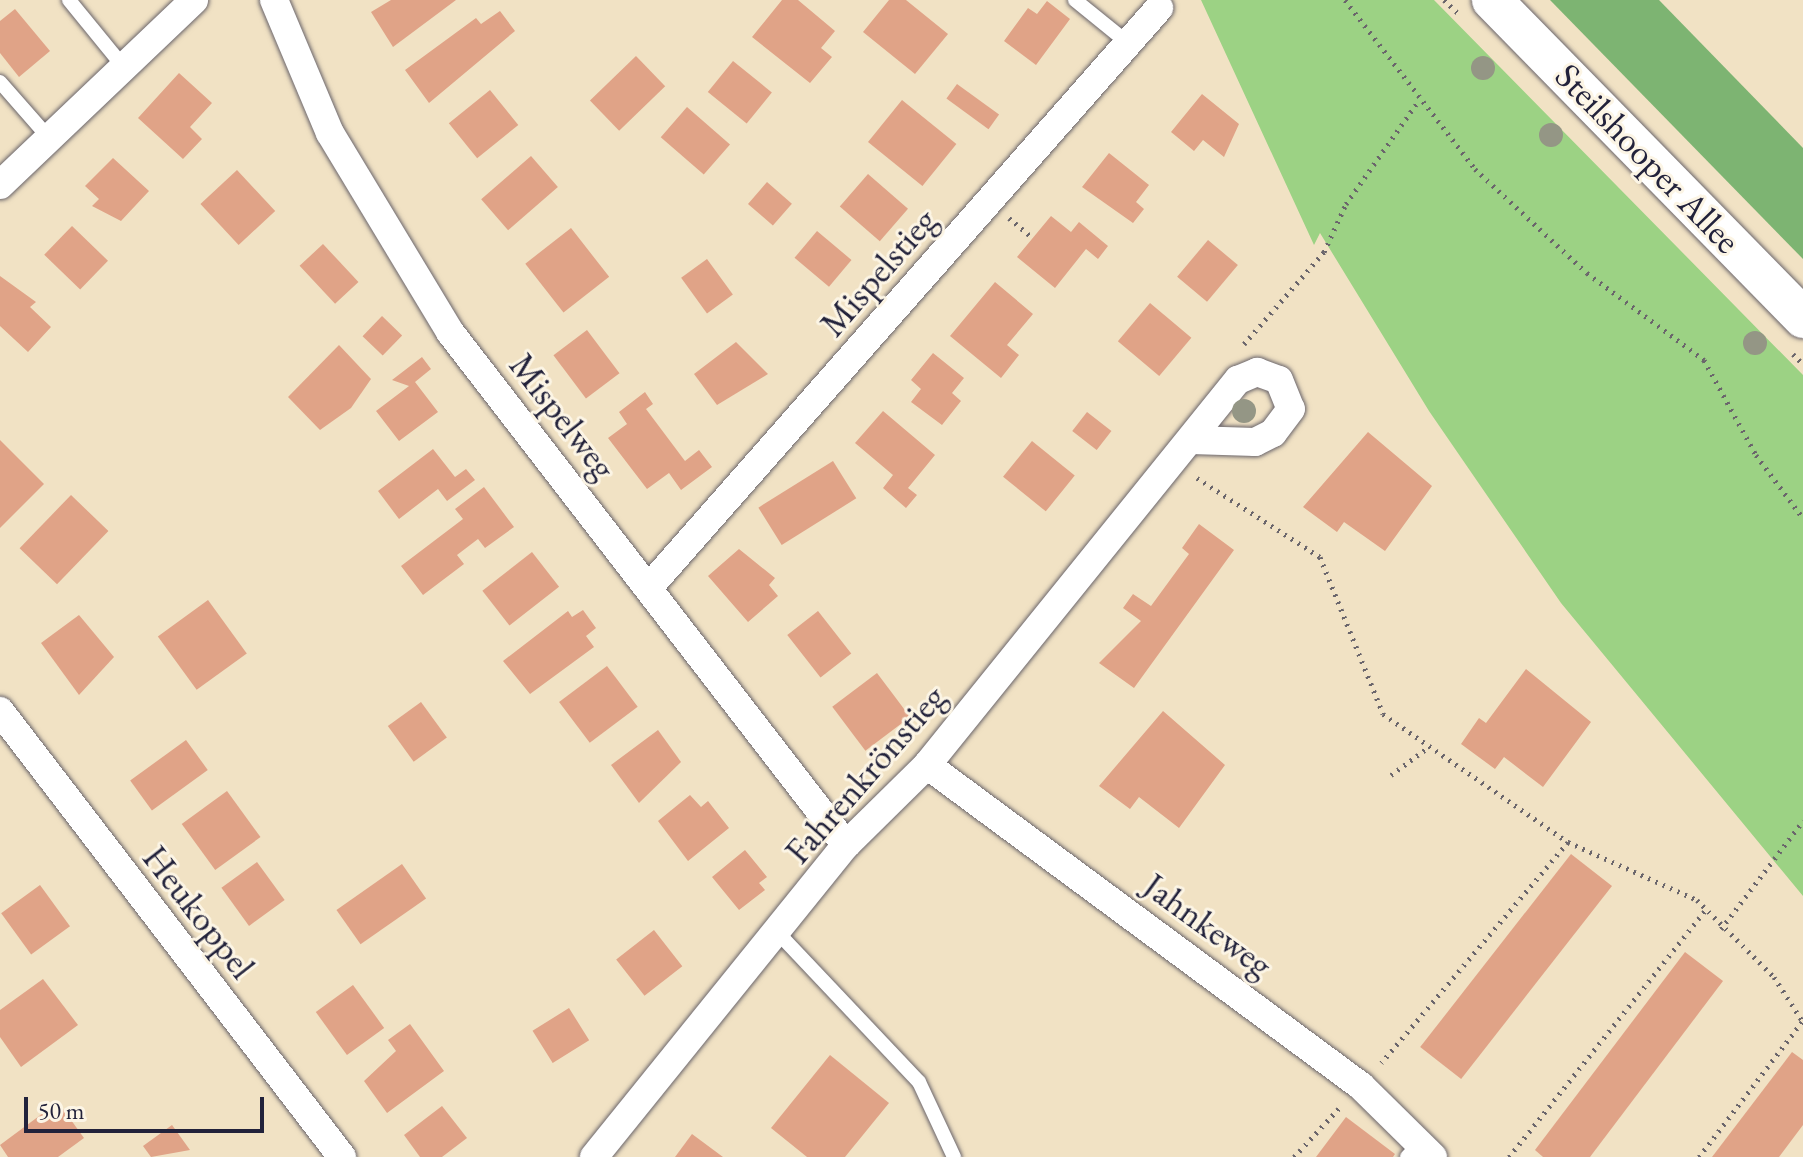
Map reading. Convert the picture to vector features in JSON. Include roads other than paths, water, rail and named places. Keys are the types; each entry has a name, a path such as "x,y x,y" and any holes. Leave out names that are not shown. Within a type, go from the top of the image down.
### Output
{"main road":[{"name":"Steilshooper Allee","path":"1492,0 1803,318"}],"street":[{"path":"0,185 122,65 194,0"},
{"name":"Mispelweg","path":"274,0 330,133 450,332 519,427 651,585 846,845"},
{"name":"Mispelstieg","path":"651,585 1159,8"},
{"name":"Fahrenkrönstieg","path":"594,1157 780,935 846,845 927,765 1238,380 1257,372 1279,380 1291,409 1273,433 1255,442 1191,440"},
{"name":"Heukoppel","path":"0,711 342,1157"},
{"name":"Jahnkeweg","path":"927,765 1361,1086 1419,1153"}],"lane":[{"path":"69,0 122,65"},
{"path":"1075,0 1128,43"},
{"path":"0,82 49,138"},
{"path":"780,935 919,1082 954,1157"}]}
